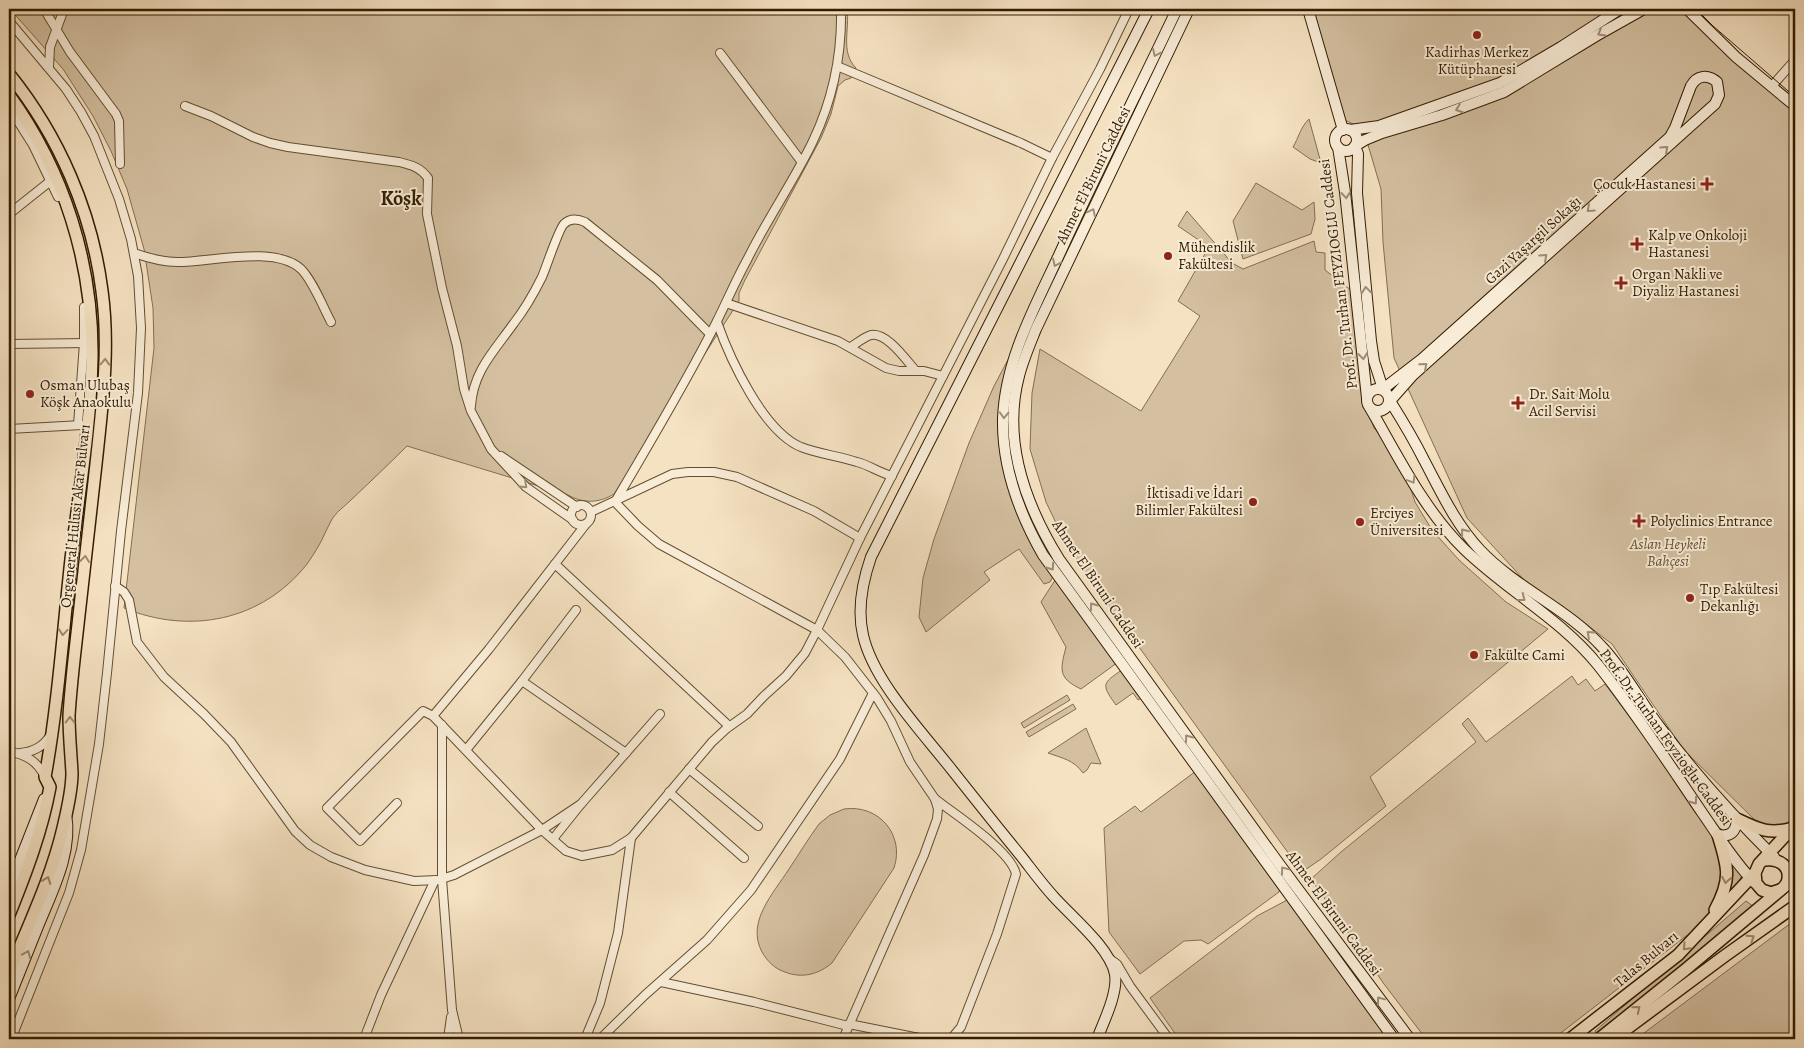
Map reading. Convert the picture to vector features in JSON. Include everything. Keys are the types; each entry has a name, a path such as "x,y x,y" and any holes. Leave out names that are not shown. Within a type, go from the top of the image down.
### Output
{"main road":[{"name":"Orgeneral Hulusi Akar Bulvarı","path":"9,74 43,121 61,154 77,192 95,249 105,312 106,352 69,716 72,775 66,812 50,870 9,974"},
{"name":"Orgeneral Hulusi Akar Bulvarı","path":"9,95 38,140 69,210 83,262 89,297 88,343 91,377 82,425 45,812 35,847 9,915"},
{"path":"1737,819 1759,829 1772,832 1794,826"},
{"path":"1770,858 1781,862 1787,869 1788,879 1784,887 1776,892 1766,892 1758,887 1752,875 1759,864 1770,858 1794,826"},
{"path":"1708,923 1720,901 1728,874 1718,835"},
{"path":"1599,1039 1784,887 1795,873"},
{"name":"Talas Bulvarı","path":"1570,1039 1678,955 1752,875"},
{"path":"1613,1039 1795,906"}],"street":[{"path":"44,9 70,52 116,114 119,121 120,164"},
{"path":"49,67 50,47 64,9"},
{"path":"615,502 661,424 717,322 747,259 812,142 825,112 837,66 842,34 841,9"},
{"path":"397,803 360,841 327,808 423,711 433,716 542,830 566,851 582,856 612,850 631,838 712,742 729,726 747,714 793,669 805,654 818,630 860,538 1129,9"},
{"path":"1097,1039 1115,987 1115,973 1108,958 1086,929 1043,884 884,683 871,658 863,636 860,610 865,574 871,557 1149,9"},
{"name":"Ahmet El Biruni Caddesi","path":"1177,9 1081,208 1029,333 1018,382 1013,424 1020,476 1036,519 1059,559 1316,923 1394,1039"},
{"name":"Ahmet El Biruni Caddesi","path":"1029,333 1189,9"},
{"path":"1308,9 1346,130 1356,137 1355,146"},
{"path":"1620,9 1500,83 1379,126 1346,130 1336,137 1338,147 1346,151 1382,133 1442,115 1504,92 1644,9"},
{"path":"1687,9 1708,31 1795,106"},
{"path":"9,21 49,67 74,100 94,136 119,200 134,252 140,310 139,371 100,735 78,863 69,893 12,1037 13,1039"},
{"path":"720,52 801,161"},
{"path":"1771,87 1795,60"},
{"path":"837,66 1021,143 1052,158"},
{"name":"Gazi Yaşargil Sokağı","path":"1383,389 1422,360 1670,137 1695,80 1704,76 1715,80 1719,91 1715,104 1413,376 1390,401"},
{"path":"185,106 270,143 399,162 414,166 425,174 428,178 427,214 464,389 471,411 491,449 526,487 580,525 586,524"},
{"path":"9,107 54,179 9,214"},
{"path":"9,122 16,118"},
{"name":"Prof. Dr. Turhan FEYZIOGLU Caddesi","path":"1355,146 1358,154 1356,244 1369,403"},
{"name":"Prof. Dr. Turhan FEYZIOGLU Caddesi","path":"1338,147 1356,244 1372,351 1383,389"},
{"path":"471,411 473,392 482,366 529,301 549,261 561,227 570,220 585,222 638,263 675,297 710,334"},
{"path":"134,252 149,258 168,261 189,262 263,256 287,260 296,264 306,275 330,322"},
{"path":"726,303 851,347 886,368 899,371 915,370 943,376"},
{"path":"717,322 728,351 753,398 766,417 782,433 800,446 857,462 892,476"},
{"path":"851,347 869,336 881,336 888,340 915,370"},
{"path":"9,344 88,343"},
{"path":"1373,389 1383,389 1388,394 1390,401 1386,408 1380,411 1369,403 1373,389"},
{"name":"Prof. Dr. Turhan Feyzioğlu Caddesi","path":"1390,401 1420,452 1445,503 1473,543 1509,576 1575,622 1597,641 1614,660 1642,703 1673,744 1770,858"},
{"name":"Prof. Dr. Turhan Feyzioğlu Caddesi","path":"1369,403 1434,515 1464,549 1488,571 1567,633 1589,655 1649,735 1718,835 1752,875"},
{"path":"9,429 82,425"},
{"path":"433,716 489,649 590,520 591,512 586,506 577,506 491,449"},
{"path":"1402,462 1402,457 1408,450 1420,452"},
{"path":"591,512 672,474 696,472 722,473 814,511 860,538"},
{"path":"615,502 659,544 818,630 845,657 873,693 891,721 910,762 936,799 991,842 1011,863 1016,878 997,934 961,1027 951,1039"},
{"path":"573,520 572,514 577,506"},
{"path":"555,564 729,726"},
{"path":"115,586 124,592 129,600 137,642 164,677 231,742 288,823 302,838 325,855 354,867 414,881 438,880 454,875 542,830 581,804"},
{"path":"466,750 576,610"},
{"path":"522,681 626,753"},
{"path":"600,1039 722,925 765,871 840,758 873,693"},
{"path":"553,839 660,714"},
{"path":"442,725 438,880 452,1010 459,1039"},
{"path":"18,754 40,747 52,734"},
{"path":"9,751 33,760 40,768 47,782 44,798 9,888"},
{"path":"689,769 758,826"},
{"path":"669,792 744,858"},
{"path":"843,1039 924,855 937,819 936,799"},
{"path":"9,999 59,874 68,838 69,827 66,812"},
{"path":"1718,835 1726,836 1731,834 1736,828 1737,819"},
{"path":"585,1039 600,1003 618,933 631,838"},
{"path":"364,1039 382,996 438,880"},
{"name":"Ahmet El Biruni Caddesi","path":"1316,923 1410,1039"},
{"path":"1108,958 1118,964 1130,986 1169,1039"},
{"path":"661,982 849,1025 924,1039"},
{"path":"448,1039 452,1010"}],"green space":[{"path":"10,9 847,9 848,55 856,68 851,78 838,86 831,114 821,138 745,280 739,293 739,301 614,494 597,501 580,500 407,446 335,515 307,564 289,583 269,599 247,610 223,618 199,621 174,621 124,608 154,348 153,308 144,249 127,189 111,151 93,116 63,69"},
{"name":"Aslan Heykeli Bahçesi","path":"1309,9 1686,9 1795,106 1795,814 1777,835 1766,831 1683,749 1612,644 1565,608 1525,581 1467,518 1394,358 1383,242 1381,189 1366,138 1357,126 1339,117"},
{"path":"1309,119 1321,163 1310,159 1293,147"},
{"path":"1256,183 1302,210 1314,202 1315,219 1311,234 1243,259 1233,221"},
{"path":"1187,211 1232,263 1243,269 1314,241 1316,252 1325,253 1325,270 1356,294 1367,409 1374,428 1388,444 1408,480 1415,502 1432,530 1459,560 1506,602 1548,629 1370,777 1386,806 1321,859 1302,872 1081,567 1046,502 1030,449 1032,393 1040,349 1141,411 1200,316 1178,301 1209,247 1178,226"},
{"path":"1011,354 1006,431 1019,499 1056,571 1050,582 1044,584 1019,549 984,572 990,580 926,632 919,617 923,578 934,539 969,443 994,386"},
{"path":"1059,574 1121,660 1081,689 1065,677 1062,667 1066,647 1041,602"},
{"path":"1126,667 1143,697 1138,700 1133,693 1116,705 1107,692 1106,683"},
{"path":"1572,676 1578,685 1586,679 1595,691 1605,684 1744,871 1739,881 1690,933 1553,1039 1426,1039 1384,984 1311,879 1341,852 1476,742 1462,724 1468,718 1486,742"},
{"path":"1067,695 1070,700 1024,728 1021,723"},
{"path":"1073,704 1076,709 1029,737 1026,732"},
{"path":"1086,728 1101,764 1091,763 1083,773 1072,762 1048,753"},
{"path":"1200,768 1281,882 1279,892 1208,944 1201,940 1184,941 1140,974 1109,932 1104,828 1135,806 1141,812"},
{"path":"844,809 868,811 886,824 896,844 894,868 832,963 816,973 804,975 781,971 762,952 757,930 759,919 769,898 819,824 830,815"},
{"path":"1289,899 1396,1039 1179,1039 1150,998 1257,916"},
{"path":"1746,901 1754,907 1723,935 1596,1034 1595,1031"},
{"path":"1795,920 1795,1039 1636,1039"}],"tram line":[{"path":"1696,9 1795,97"}],"place":[{"name":"Kadirhas Merkez Kütüphanesi","path":"1477,35"},
{"name":"Çocuk Hastanesi","path":"1707,184"},
{"name":"Kalp ve Onkoloji Hastanesi","path":"1637,244"},
{"name":"Mühendislik Fakültesi","path":"1168,256"},
{"name":"Organ Nakli ve Diyaliz Hastanesi","path":"1621,283"},
{"name":"Osman Ulubaş Köşk Anaokulu","path":"30,394"},
{"name":"Dr. Sait Molu Acil Servisi","path":"1518,403"},
{"name":"İktisadi ve İdari Bilimler Fakültesi","path":"1253,502"},
{"name":"Polyclinics Entrance","path":"1639,521"},
{"name":"Erciyes Üniversitesi","path":"1360,522"},
{"name":"Tıp Fakültesi Dekanlığı","path":"1690,598"},
{"name":"Fakülte Cami","path":"1474,655"}],"district":[{"name":"Köşk","path":"401,198"}]}
